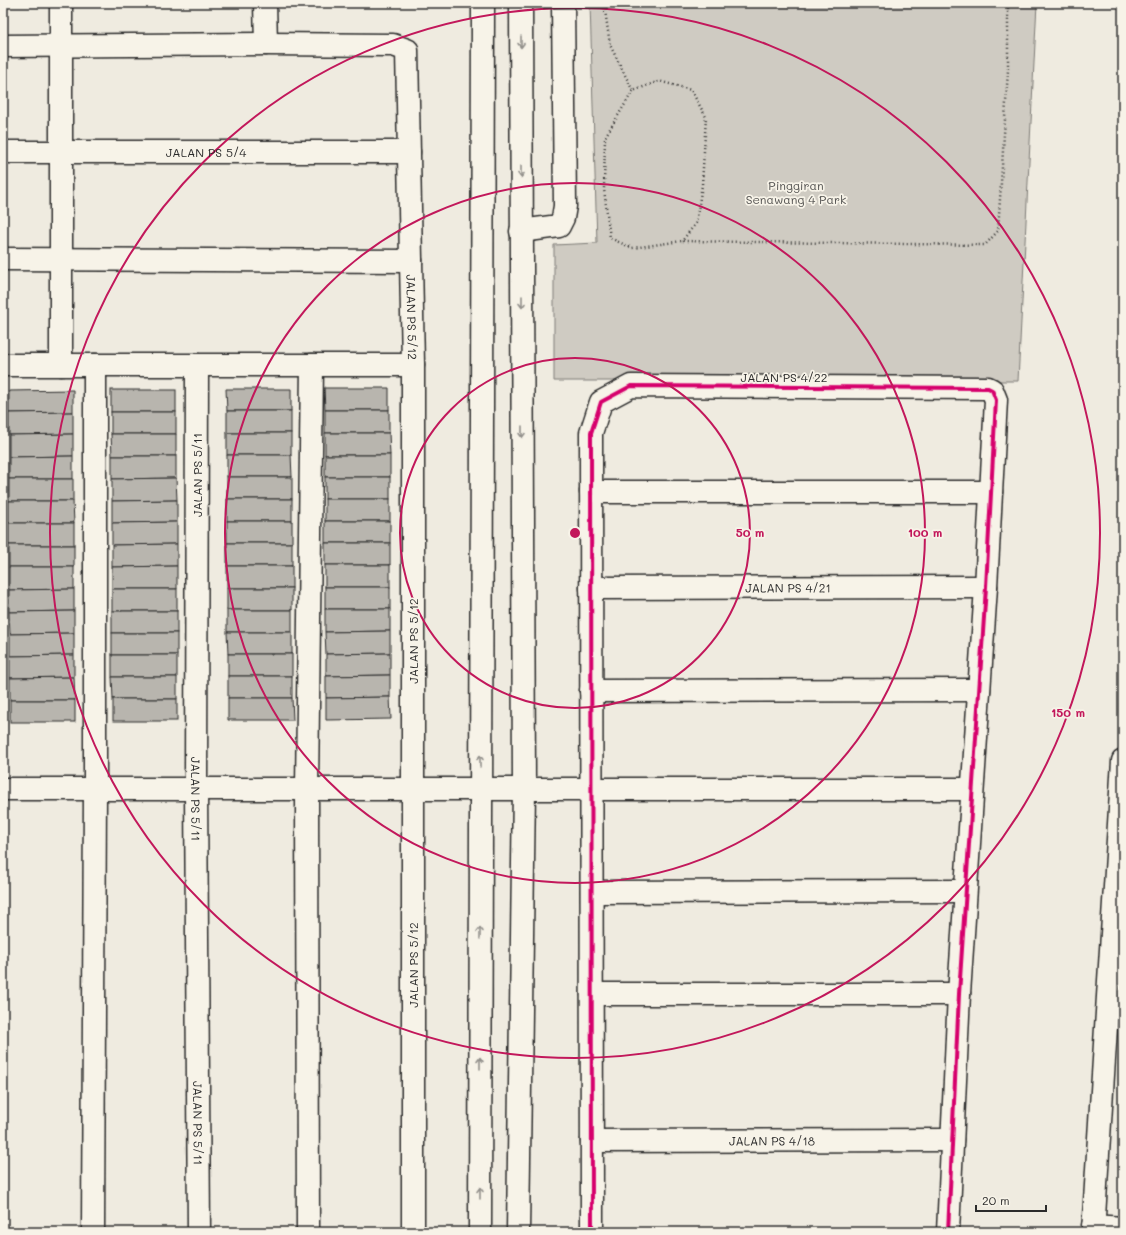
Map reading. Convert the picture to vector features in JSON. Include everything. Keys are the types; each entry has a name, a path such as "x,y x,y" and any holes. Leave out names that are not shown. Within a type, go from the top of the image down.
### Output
{"street":[{"path":"61,3 61,365"},
{"path":"3,46 266,44 265,3"},
{"path":"480,1232 483,3"},
{"path":"518,1232 524,789 521,3"},
{"path":"521,232 559,226 563,218 565,206 563,3"},
{"name":"JALAN PS 5/12","path":"266,44 394,45 407,50 413,365 413,1232"},
{"name":"JALAN PS 5/4","path":"3,152 409,152"},
{"path":"3,259 411,261"},
{"path":"3,365 413,365"},
{"path":"92,1232 95,789 95,365"},
{"name":"JALAN PS 5/11","path":"197,365 196,789 199,1232"},
{"path":"308,1232 307,789 312,365"},
{"name":"JALAN PS 4/22","path":"591,492 591,432 601,402 632,386 988,388 992,390 996,400 991,492"},
{"path":"592,1232 591,492 991,492 959,994 948,1232"},
{"name":"JALAN PS 4/21","path":"591,588 986,587"},
{"path":"591,691 979,690"},
{"path":"1123,761 1115,1017 1093,1229 1123,1228"},
{"path":"3,789 972,789"},
{"path":"592,892 966,891"},
{"path":"592,994 959,994"},
{"name":"JALAN PS 4/18","path":"592,1141 952,1140"}],"path":[{"path":"604,3 610,45 633,91"},
{"path":"682,241 696,223 702,185 706,117 691,90 660,81 633,91 605,138 604,189 610,238 632,248 682,241 985,245 998,232 1008,70 1008,3"}],"green space":[{"name":"Pinggiran Senawang 4 Park","path":"590,3 1037,3 1018,381 554,381 554,245 597,243"}],"building":[{"path":"324,388 389,388 389,410 325,410"},
{"path":"226,389 291,389 291,411 227,411"},
{"path":"73,390 73,412 9,413 9,391"},
{"path":"111,390 176,390 176,412 111,412"},
{"path":"325,410 389,410 389,433 325,433"},
{"path":"227,411 291,411 291,433 227,433"},
{"path":"73,412 73,434 9,435 9,413"},
{"path":"111,412 176,412 176,434 111,434"},
{"path":"227,433 291,433 291,455 227,455"},
{"path":"325,433 389,433 390,455 325,455"},
{"path":"73,434 73,456 9,457 9,435"},
{"path":"111,434 176,434 176,456 112,456"},
{"path":"227,455 291,455 292,477 227,477"},
{"path":"325,455 390,455 390,477 325,477"},
{"path":"73,456 73,479 9,479 9,457"},
{"path":"112,456 176,456 176,478 112,479"},
{"path":"227,477 292,477 292,499 227,499"},
{"path":"325,477 390,477 390,499 325,499"},
{"path":"176,478 177,500 112,501 112,479"},
{"path":"9,479 73,479 73,501 9,501"},
{"path":"227,499 292,499 292,521 227,521"},
{"path":"325,499 390,499 390,521 325,521"},
{"path":"177,500 177,522 112,523 112,501"},
{"path":"9,501 73,501 74,523 9,523"},
{"path":"227,521 292,521 292,543 227,543"},
{"path":"325,521 390,521 390,543 325,543"},
{"path":"177,522 177,544 112,545 112,523"},
{"path":"9,523 74,523 74,545 9,545"},
{"path":"227,543 292,543 292,566 227,566"},
{"path":"325,543 390,543 390,565 325,565"},
{"path":"177,544 177,566 112,567 112,545"},
{"path":"9,545 74,545 74,567 9,567"},
{"path":"325,565 390,565 390,587 325,587"},
{"path":"177,566 177,589 112,589 112,567"},
{"path":"227,566 292,566 292,588 227,588"},
{"path":"9,567 74,567 74,589 9,590"},
{"path":"325,587 390,587 390,609 325,609"},
{"path":"227,588 292,588 292,610 227,610"},
{"path":"74,589 74,611 9,612 9,590"},
{"path":"112,589 177,589 177,611 112,611"},
{"path":"325,609 390,609 390,631 325,632"},
{"path":"227,610 292,610 292,632 227,632"},
{"path":"74,611 74,633 10,634 9,612"},
{"path":"112,611 177,611 177,633 112,633"},
{"path":"390,631 390,653 326,654 325,632"},
{"path":"227,632 292,632 292,654 228,654"},
{"path":"74,633 74,655 10,656 10,634"},
{"path":"112,633 177,633 177,655 112,655"},
{"path":"390,653 390,675 326,676 326,654"},
{"path":"228,654 292,654 292,676 228,676"},
{"path":"74,655 74,677 10,678 10,656"},
{"path":"112,655 177,655 177,677 112,677"},
{"path":"390,675 390,697 326,698 326,676"},
{"path":"228,676 292,676 292,698 228,698"},
{"path":"74,677 75,700 10,700 10,678"},
{"path":"112,677 177,677 177,699 113,699"},
{"path":"390,697 391,719 326,720 326,698"},
{"path":"228,698 292,698 293,720 228,720"},
{"path":"113,699 177,699 177,721 113,721"},
{"path":"10,700 75,700 75,722 10,722"}],"cycle path":[{"path":"592,1232 591,433 601,402 631,386 988,388 992,390 996,400 986,587 959,994 948,1232"}]}
